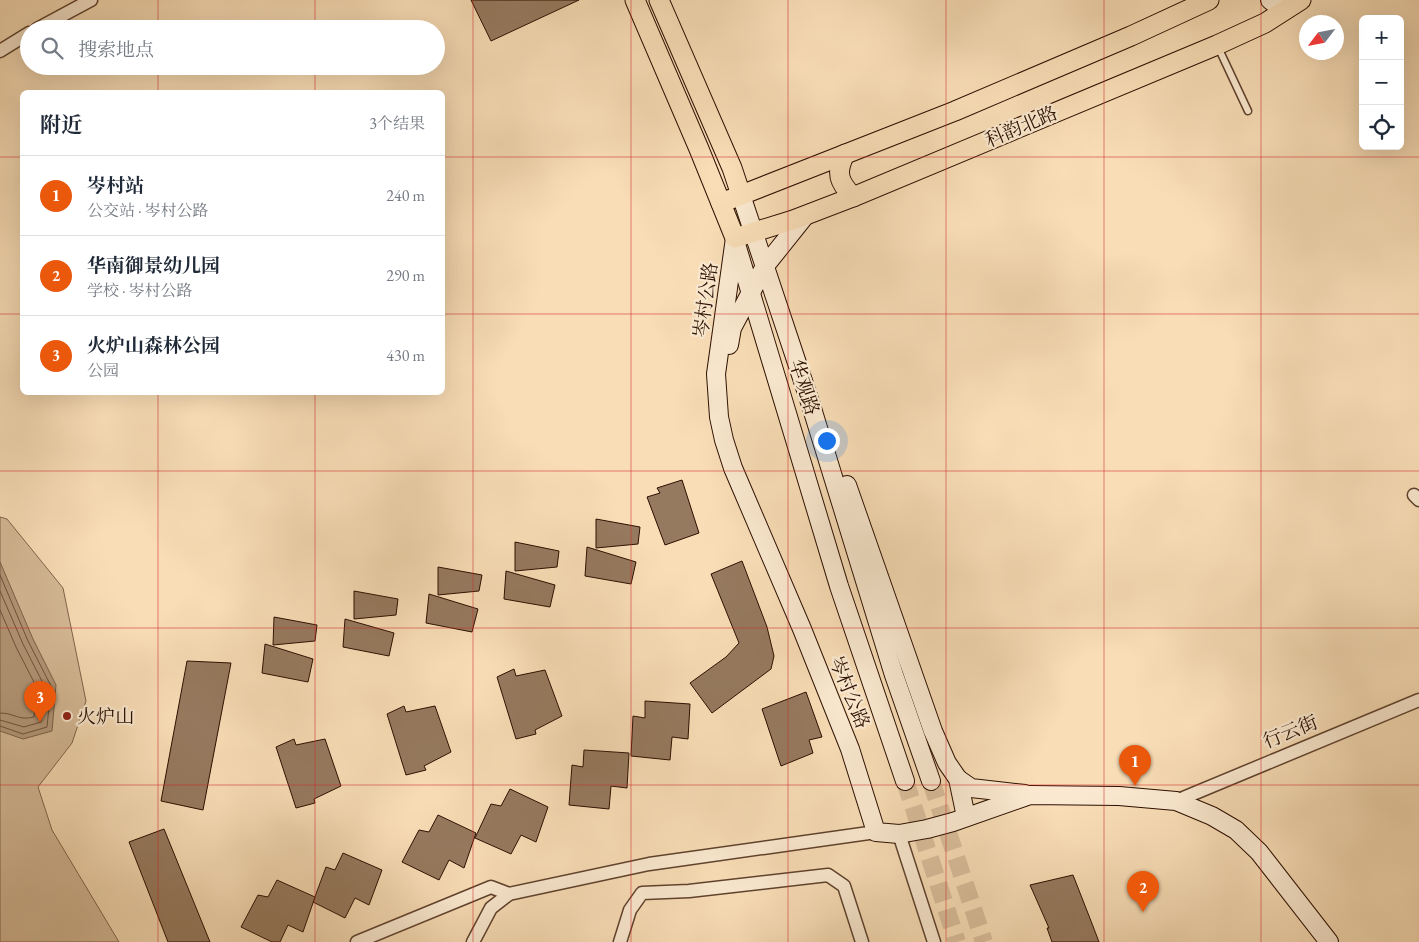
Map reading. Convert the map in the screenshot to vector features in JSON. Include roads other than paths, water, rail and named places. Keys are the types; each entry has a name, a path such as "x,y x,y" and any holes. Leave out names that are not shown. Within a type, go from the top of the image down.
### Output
{"main road":[{"name":"华观路","path":"635,0 735,238"},
{"name":"华观路","path":"659,0 732,168 741,196"},
{"path":"721,203 963,108 1122,40 1209,0"},
{"name":"科韵北路","path":"735,238 805,216 853,197 1217,45 1265,23 1297,3"},
{"path":"845,154 840,163 840,180 844,188 853,197"}],"street":[{"path":"53,20 91,0"},
{"path":"1270,0 1278,6 1297,3"},
{"path":"0,50 20,38"},
{"name":"华观路","path":"741,196 805,386 894,675 931,781"},
{"path":"724,440 722,381 732,328 765,266 805,216"},
{"name":"华观路","path":"735,238 839,586 905,782"},
{"name":"岑村公路","path":"735,238 716,374 719,418 724,440 733,468 802,630 850,750 876,832"},
{"path":"805,386 824,427 858,513 933,731 947,763 958,779 971,788 1030,795 1119,796 1176,801 1212,816 1236,830 1259,852 1329,942"},
{"name":"行云街","path":"1176,801 1419,700"},
{"path":"958,779 966,817"},
{"path":"473,942 491,908 509,894 649,864 876,832 900,834 966,817 1030,795"},
{"path":"900,834 934,942"},
{"path":"620,942 630,910 642,893 689,891 828,875 844,886 862,942"},
{"path":"357,942 491,887 509,894"}],"lane":[{"path":"1217,45 1248,111"}],"water":[{"path":"0,562 33,639 56,685 52,731 23,739 0,731"}],"tunnel":[{"path":"905,781 957,942"},
{"path":"931,781 984,942"}],"place":[{"name":"火炉山","path":"67,716"},
{"name":"火炉山森林公园","path":"40,722"},
{"name":"岑村站","path":"1135,786"},
{"name":"华南御景幼儿园","path":"1143,912"}]}
